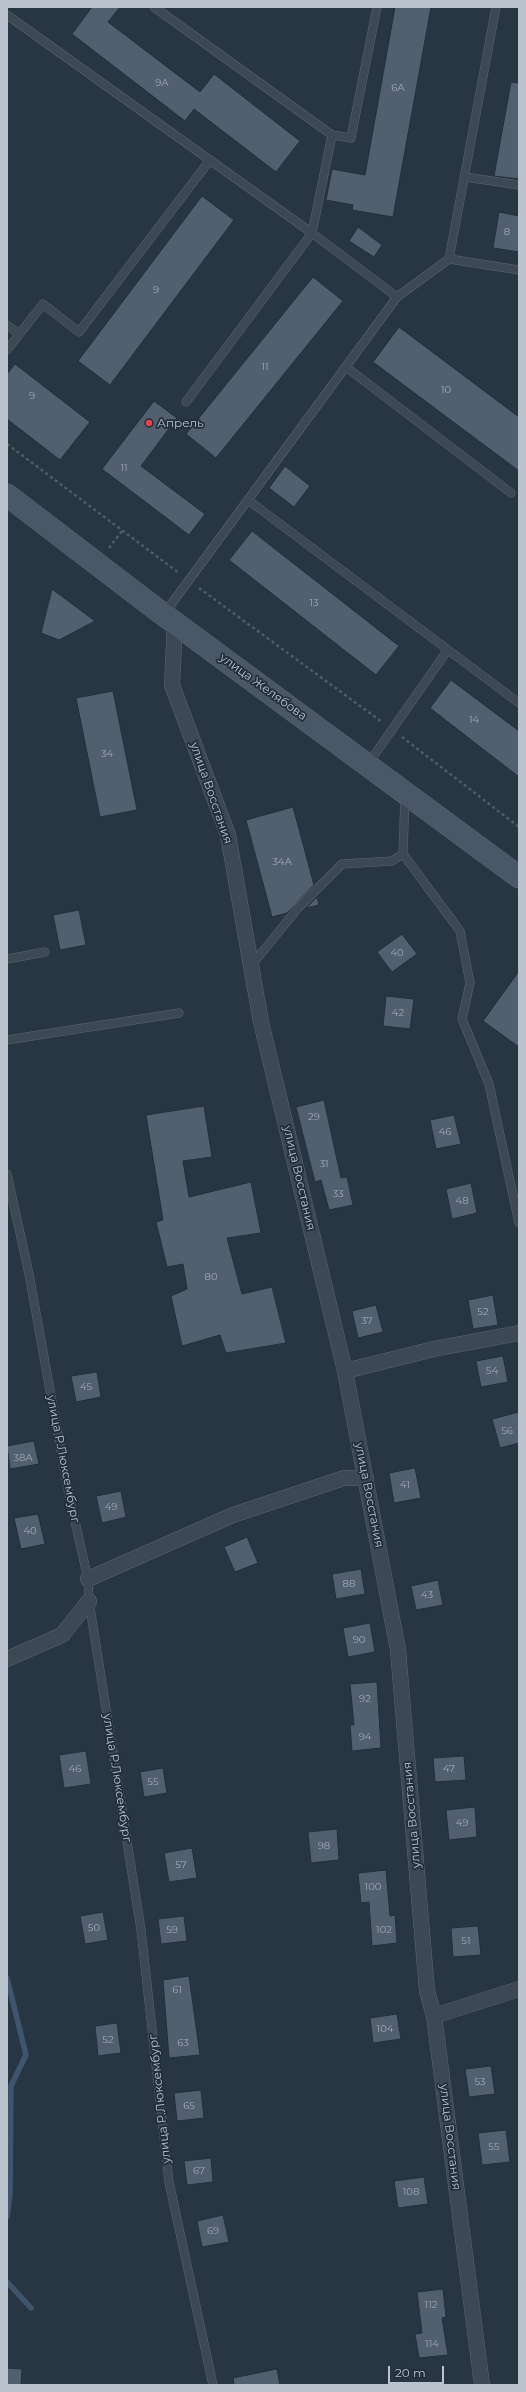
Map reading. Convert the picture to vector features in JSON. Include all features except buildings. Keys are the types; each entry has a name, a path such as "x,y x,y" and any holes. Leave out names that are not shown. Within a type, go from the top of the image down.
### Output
{"street":[{"name":"улица Желябова","path":"7,495 169,618 519,877"},
{"name":"улица Восстания","path":"169,618 172,685 228,835 261,1022 345,1372 398,1650 427,1991 434,2016 482,2385"},
{"path":"345,1372 434,1349 519,1333"},
{"path":"88,1579 232,1515 344,1478 366,1478"},
{"path":"7,1659 62,1635 89,1601"},
{"path":"434,2016 519,1989"}],"lane":[{"path":"154,7 332,135 351,138 377,7"},
{"path":"169,618 188,580 397,297 449,259 496,7"},
{"path":"7,15 312,233 397,297"},
{"path":"186,402 312,233 332,135"},
{"path":"7,350 43,304 79,332 210,160"},
{"path":"465,177 519,184"},
{"path":"449,259 519,270"},
{"path":"7,325 20,334"},
{"path":"346,367 511,493"},
{"path":"248,500 448,651 519,702"},
{"path":"368,764 448,651"},
{"path":"405,793 403,854 460,931 470,983 462,1019 489,1084 519,1223"},
{"path":"251,966 298,908 342,864 392,861 403,854"},
{"path":"7,959 46,952"},
{"path":"7,1040 179,1013"},
{"name":"улица Р.Люксембург","path":"7,1174 29,1274 68,1490 88,1579 89,1601 141,1930 169,2182 213,2385"}],"path":[{"path":"7,444 188,580 392,730 519,827"}],"waterway":[{"path":"7,1978 26,2055 11,2086 10,2194 7,2217"},
{"path":"7,2282 31,2308"}],"place":[{"name":"Апрель","path":"149,423"}]}
